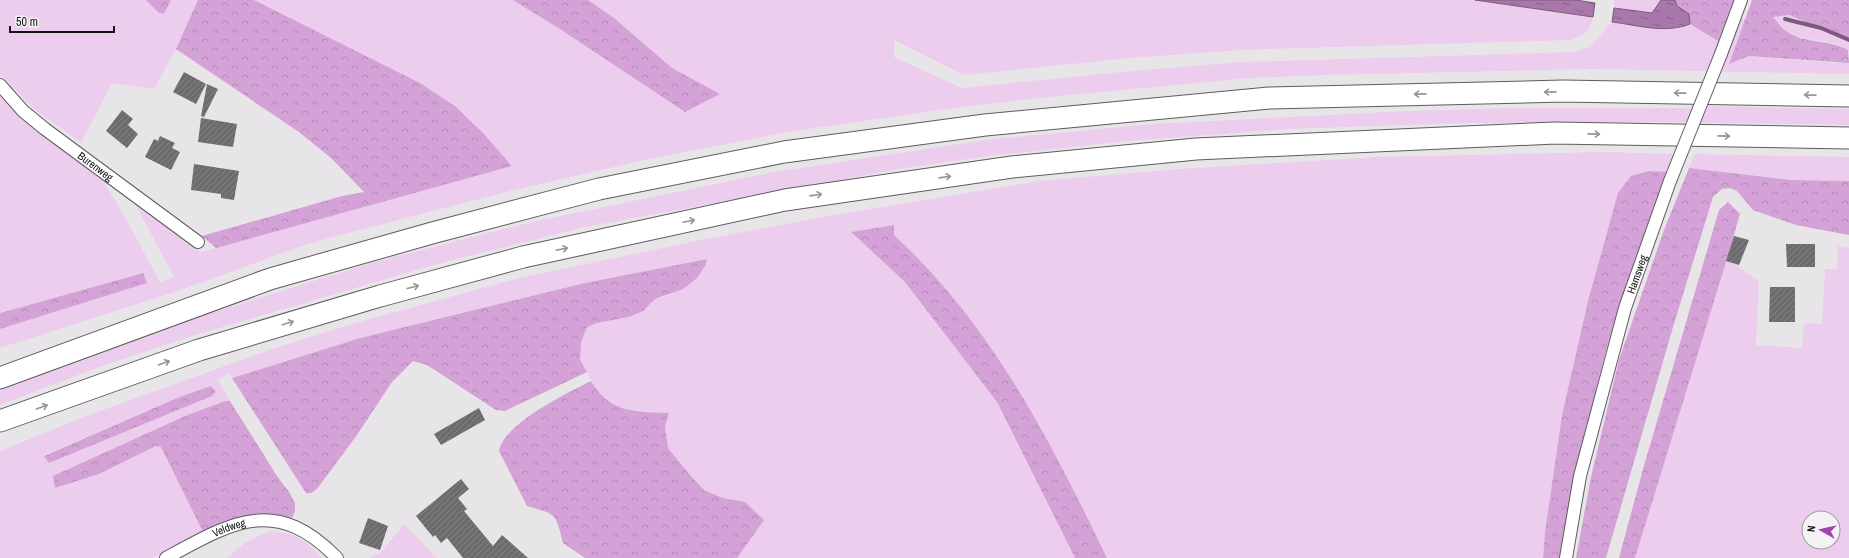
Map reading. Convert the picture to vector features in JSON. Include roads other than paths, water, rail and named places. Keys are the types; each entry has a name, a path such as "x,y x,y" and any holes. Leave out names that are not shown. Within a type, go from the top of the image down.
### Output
{"highway":[{"path":"0,378 270,279 432,233 599,189 791,151 985,125 1269,98 1563,91 1849,96"},
{"path":"2,421 199,350 380,296 523,257 785,200 1012,167 1196,149 1555,133 1849,138"},
{"path":"0,362 85,346"}],"street":[{"name":"Hamsweg","path":"1566,558 1580,476 1622,315 1670,181 1742,0"},
{"name":"Burenweg","path":"0,85 23,111 45,129 198,242"},
{"name":"Veldweg","path":"166,558 226,527 247,522 279,521 298,527 338,558"}],"water":[{"path":"1475,0 1576,0 1595,3 1593,17"},
{"path":"1661,0 1675,0 1677,6 1689,14 1690,24 1680,27 1661,29 1612,22 1614,8 1652,13"}],"waterway":[{"path":"1785,19 1821,28 1849,40"}]}
